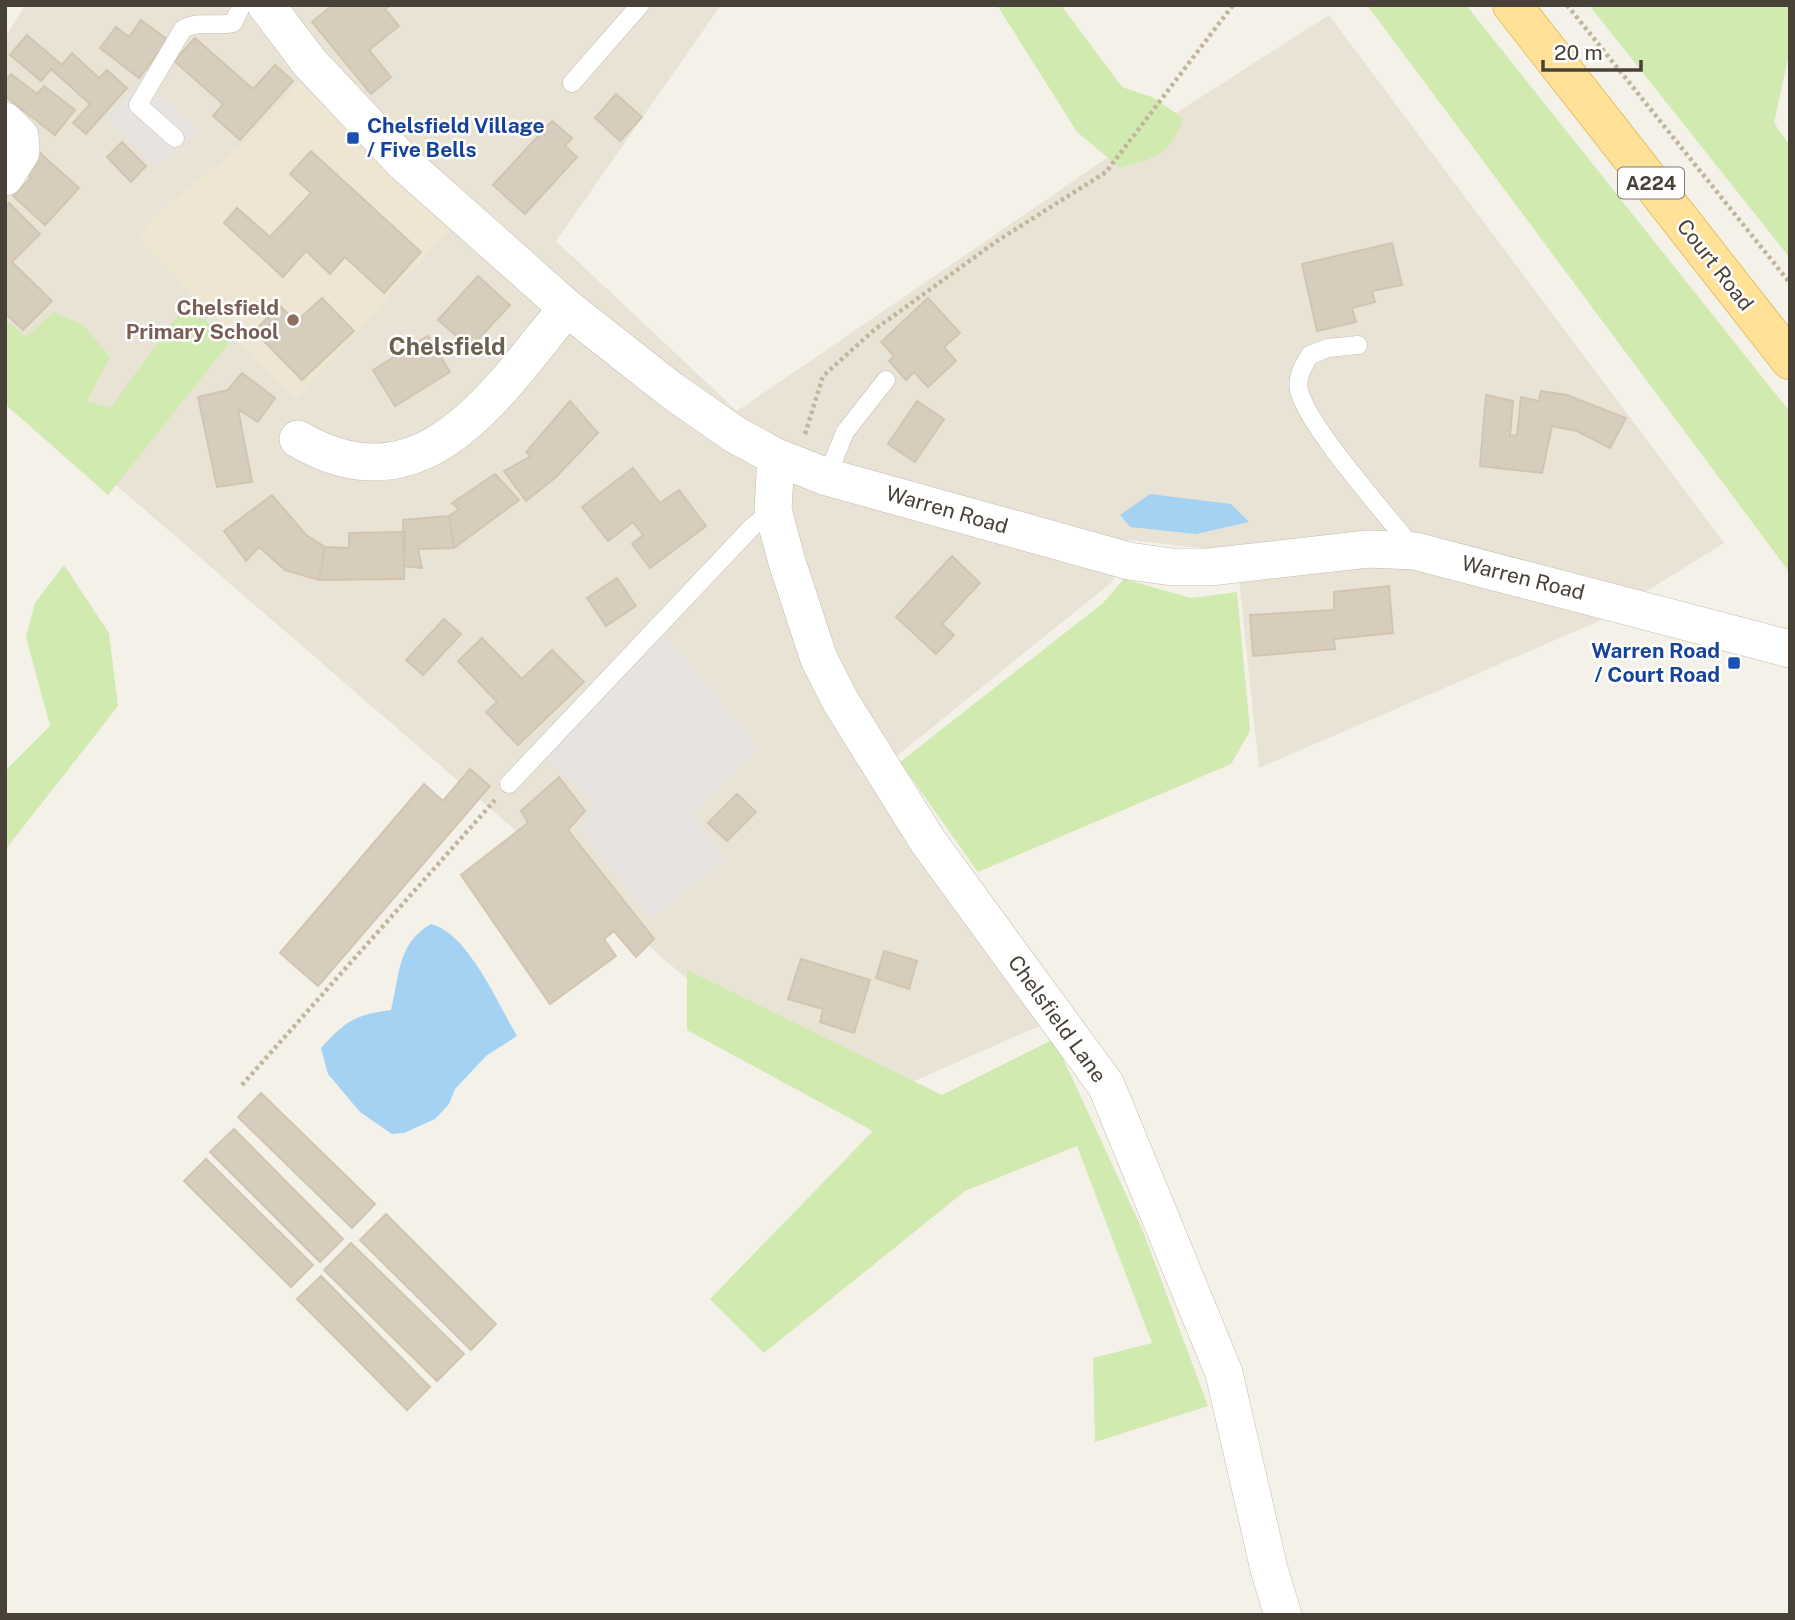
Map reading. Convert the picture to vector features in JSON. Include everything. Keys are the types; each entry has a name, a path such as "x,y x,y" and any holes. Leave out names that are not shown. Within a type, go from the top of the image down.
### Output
{"main road":[{"name":"Court Road","path":"1512,5 1790,360"}],"street":[{"name":"Warren Road","path":"266,5 310,63 360,119 567,308 671,390 734,434 799,466 1129,561 1172,568 1368,549 1415,551 1790,649"},
{"path":"5,121 20,136 21,152 5,177"},
{"path":"298,439 330,456 356,462 393,460 430,449 461,429 567,308"},
{"name":"Chelsfield Lane","path":"799,466 774,510 819,659 841,702 927,840 1106,1086 1224,1373 1269,1569 1283,1615"}],"lane":[{"path":"175,138 138,105 183,29 194,23 218,26 233,23 242,5"},
{"path":"572,83 640,5"},
{"path":"1358,345 1328,348 1310,355 1301,371 1298,387 1309,415 1415,551"},
{"path":"799,466 845,432 886,380"},
{"path":"509,784 752,527 774,510"}],"path":[{"path":"799,466 823,376 874,330 997,241 1106,172 1233,5"},
{"path":"1567,5 1790,283"},
{"path":"242,1085 509,784"}],"shaded area":[{"path":"25,5 721,5 556,241 737,411 1126,145 1329,15 1724,543 1597,622 1259,768 1236,552 1129,540 1112,582 898,755 866,773 1046,1023 842,1113 5,389 5,38"},
{"path":"145,79 198,132 154,167 107,117"},
{"name":"Chelsfield Primary School","path":"299,82 449,230 296,399 139,240 154,216 242,145"},
{"path":"654,622 759,748 692,815 725,861 651,918 579,828 596,804 535,748"}],"green space":[{"path":"997,5 1061,5 1122,87 1152,97 1183,118 1167,148 1152,157 1120,168 1077,132"},
{"path":"1367,5 1466,5 1790,412 1790,573"},
{"path":"1589,5 1790,5 1790,49 1774,123 1790,146 1790,258"},
{"path":"187,303 230,342 108,495 5,404 5,319 26,337 53,312 83,325 110,357 87,401 110,408"},
{"path":"64,565 109,633 118,706 5,850 5,771 50,726 26,637 35,603"},
{"path":"1124,579 1191,598 1237,592 1250,731 1231,764 978,872 900,762 1103,603"},
{"path":"687,970 942,1095 1054,1039 1143,1231 1208,1406 1095,1442 1093,1358 1152,1343 1077,1146 965,1191 764,1353 710,1299 873,1131 687,1030"}],"water":[{"path":"1150,494 1231,504 1249,522 1196,534 1130,527 1120,515"},
{"path":"431,924 445,930 469,955 481,971 517,1036 486,1056 455,1089 449,1104 435,1119 404,1133 392,1134 360,1112 328,1074 321,1048 337,1031 359,1017 391,1010 406,951 420,932"}],"building":[{"path":"333,5 391,5 385,9 399,26 369,50 391,77 371,94 312,22"},
{"path":"141,20 168,40 139,78 100,48 116,27 129,37"},
{"path":"27,35 62,65 72,53 99,78 107,70 127,88 86,134 73,123 90,104 51,69 41,81 10,55"},
{"path":"195,38 253,89 275,65 293,81 240,140 213,116 223,104 174,61"},
{"path":"11,74 37,94 44,86 75,110 55,135 5,96 5,81"},
{"path":"616,94 642,117 620,141 595,118"},
{"path":"552,121 572,138 565,146 577,157 525,214 493,185"},
{"path":"122,142 146,166 131,182 107,157"},
{"path":"311,151 421,252 384,293 345,257 330,274 306,251 283,277 224,223 237,208 270,237 311,193 290,174"},
{"path":"40,153 79,188 45,225 13,196 31,178 23,170"},
{"path":"9,203 40,234 12,262 52,301 23,330 5,313 5,208"},
{"path":"1392,243 1402,285 1372,291 1375,302 1352,308 1356,322 1317,331 1302,264"},
{"path":"478,276 510,305 470,348 438,320"},
{"path":"322,298 354,331 302,380 254,331 280,306 296,322"},
{"path":"928,298 960,333 944,347 956,361 928,387 914,372 906,380 889,361 894,356 881,342"},
{"path":"428,336 450,372 395,406 373,370"},
{"path":"242,373 275,398 258,422 238,409 252,482 217,487 198,397 228,390"},
{"path":"1541,391 1567,395 1626,418 1610,448 1577,431 1552,426 1542,473 1480,466 1486,395 1513,401 1510,436 1517,435 1521,397 1539,401"},
{"path":"570,401 598,433 556,477 526,501 504,471 531,456 526,452"},
{"path":"917,401 944,419 915,462 888,444"},
{"path":"633,468 660,503 679,490 706,526 650,568 632,544 643,535 633,522 608,541 582,507"},
{"path":"495,474 519,500 454,548 449,516 459,509 452,503"},
{"path":"272,495 306,535 325,547 319,580 285,570 259,547 246,561 224,531"},
{"path":"449,516 454,548 418,549 422,568 404,566 403,520"},
{"path":"405,532 404,579 319,580 325,547 349,548 349,533"},
{"path":"952,556 980,583 942,624 954,635 936,654 896,617"},
{"path":"617,578 636,606 606,626 587,598"},
{"path":"1389,586 1393,633 1334,639 1335,649 1253,656 1250,615 1334,610 1334,592"},
{"path":"444,619 461,634 423,675 406,660"},
{"path":"482,638 522,679 552,650 584,682 518,745 486,712 497,702 458,661"},
{"path":"470,769 490,786 318,986 280,953 424,784 443,801"},
{"path":"559,777 585,811 568,830 654,939 636,957 614,931 604,939 616,956 550,1004 461,875 528,823 521,811"},
{"path":"737,794 756,812 727,841 708,823"},
{"path":"884,951 917,961 909,989 876,978"},
{"path":"801,959 870,980 854,1033 820,1022 823,1009 788,999"},
{"path":"261,1093 375,1204 352,1228 238,1117"},
{"path":"234,1129 343,1239 320,1262 210,1152"},
{"path":"206,1159 313,1265 291,1287 184,1181"},
{"path":"386,1214 496,1324 471,1350 360,1240"},
{"path":"351,1243 464,1354 437,1381 324,1270"},
{"path":"321,1276 430,1387 407,1410 297,1299"}],"place":[{"name":"Chelsfield Village / Five Bells","path":"353,138"},
{"name":"Chelsfield Primary School","path":"293,320"},
{"name":"Warren Road / Court Road","path":"1734,663"}],"district":[{"name":"Chelsfield","path":"447,347"}]}
